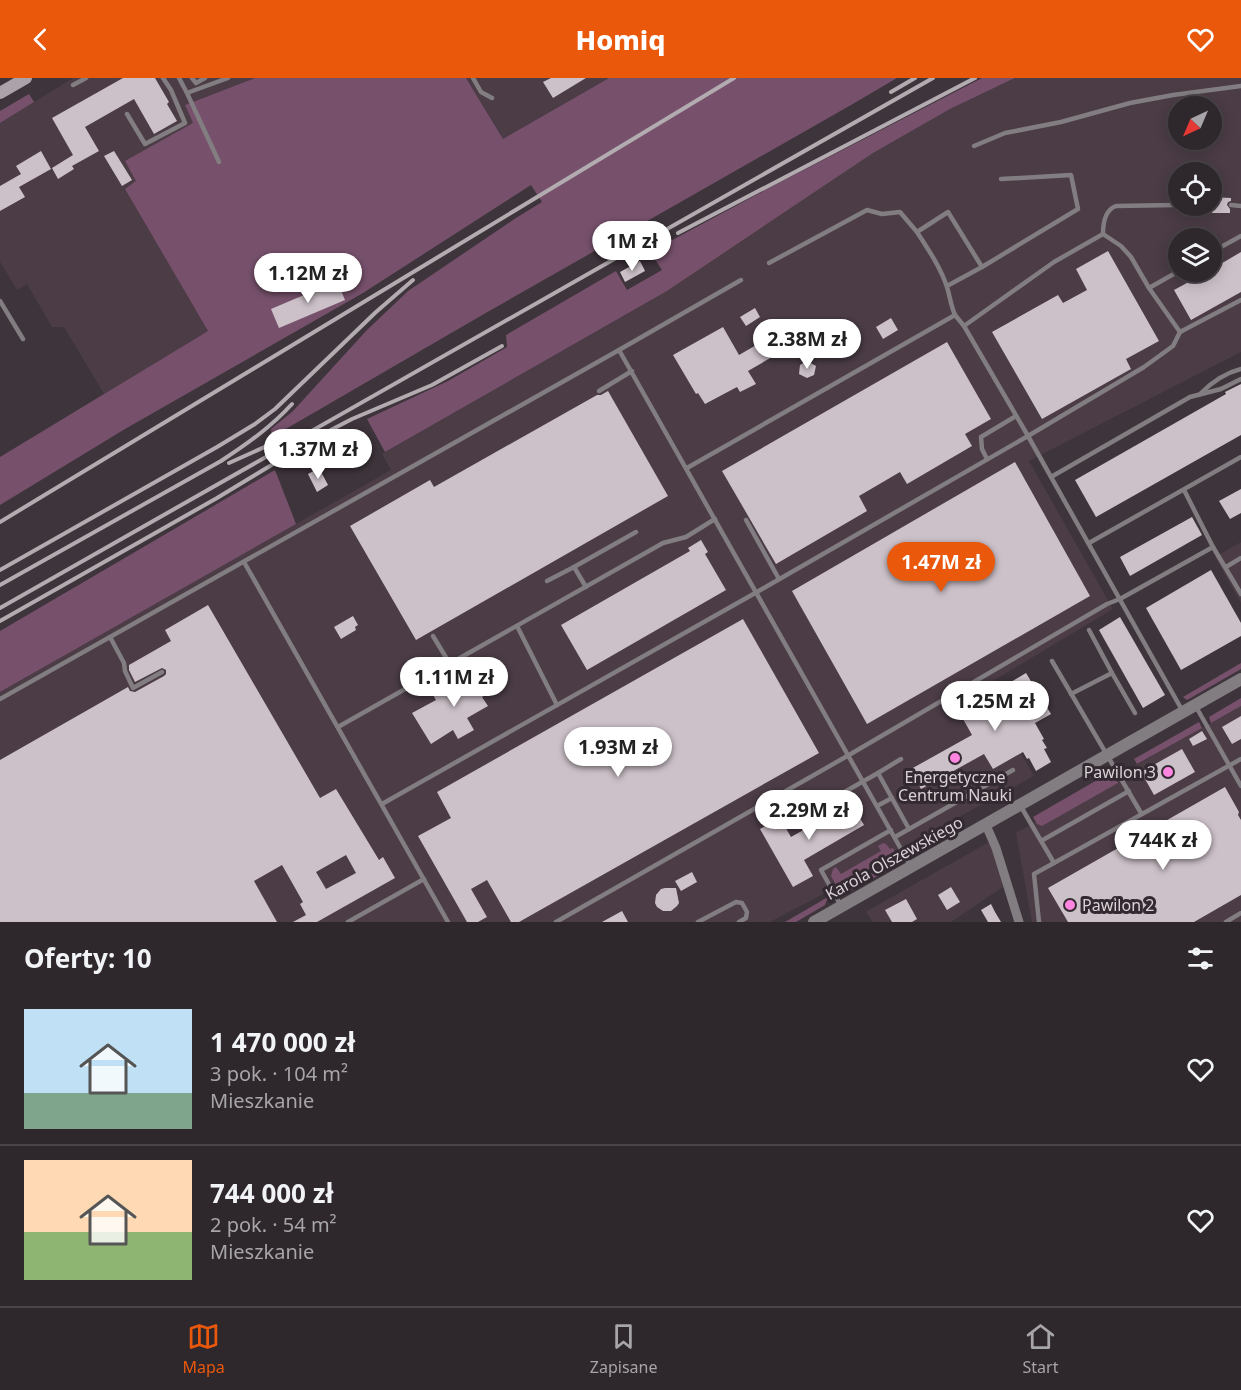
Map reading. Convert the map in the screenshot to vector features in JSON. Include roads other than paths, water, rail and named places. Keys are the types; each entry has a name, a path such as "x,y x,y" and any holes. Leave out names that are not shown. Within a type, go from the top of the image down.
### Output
{"main road":[{"path":"0,93 26,78"}],"street":[{"name":"Karola Olszewskiego","path":"814,922 1241,679"},
{"path":"986,825 996,848 1019,922"}],"lane":[{"path":"73,85 86,78"},
{"path":"127,114 145,144 185,123 171,90 163,78"},
{"path":"179,78 219,162"},
{"path":"199,89 194,80 205,78"},
{"path":"187,93 228,78"},
{"path":"472,78 481,92 492,98"},
{"path":"974,146 1005,133 1061,122 1130,103 1241,86"},
{"path":"947,286 1078,209 1071,175 1001,179"},
{"path":"1103,234 1104,221 1112,207 1168,205"},
{"path":"1231,205 1241,206"},
{"path":"769,263 867,210 882,214 900,212 917,232 940,271 955,315 964,326 1017,416 1183,712"},
{"path":"917,232 948,212 982,267"},
{"path":"1103,234 1121,246 1131,257 1149,288 1180,332"},
{"path":"964,326 1054,262 1103,234"},
{"path":"1222,246 1241,236"},
{"path":"1149,288 1168,277"},
{"path":"0,699 741,280"},
{"path":"382,804 757,592 1144,368 1173,346 1180,332 1241,300"},
{"path":"0,301 23,339"},
{"path":"687,468 955,315"},
{"path":"620,350 911,867"},
{"path":"1199,395 1210,384 1241,369"},
{"path":"599,391 632,371"},
{"path":"1051,477 1190,397 1221,389 1241,379"},
{"path":"987,459 982,449 981,437 1017,416"},
{"path":"1089,543 1241,457"},
{"path":"1184,490 1213,547 1241,594"},
{"path":"338,727 663,543 686,537 716,519"},
{"path":"746,520 779,579"},
{"path":"547,581 636,532"},
{"path":"556,922 849,755 1107,604 1213,547"},
{"path":"1226,567 1241,558"},
{"path":"244,562 448,922"},
{"path":"574,567 586,587"},
{"path":"517,626 557,705"},
{"path":"1089,630 1135,713"},
{"path":"433,636 450,664"},
{"path":"110,637 124,663 133,688 162,672"},
{"path":"1052,662 1142,813"},
{"path":"1071,694 1112,672"},
{"path":"1195,705 1241,786"},
{"path":"795,820 902,759"},
{"path":"1039,922 1034,873 1241,759"},
{"path":"895,837 1013,770"},
{"path":"878,773 909,829"},
{"path":"1041,841 1129,791"},
{"path":"877,806 892,798"},
{"path":"1020,805 1054,863"},
{"path":"842,906 821,870 891,830"},
{"path":"348,922 424,879"},
{"path":"698,922 736,902 742,903 747,912 746,918 739,922"},
{"path":"1226,922 1241,913"}],"railway":[{"path":"0,522 734,78"},
{"path":"891,92 915,78"},
{"path":"0,608 933,78"},
{"path":"678,233 975,78"},
{"path":"0,570 255,424 275,409 376,312 413,280"},
{"path":"327,432 432,385 502,346"},
{"path":"0,585 221,461 258,435 292,404"},
{"path":"229,463 278,441"},
{"path":"0,621 217,498 311,441"}],"place":[{"name":"Energetyczne Centrum Nauki","path":"955,758"},
{"name":"Pawilon 3","path":"1168,772"},
{"name":"Pawilon 2","path":"1070,905"}]}
